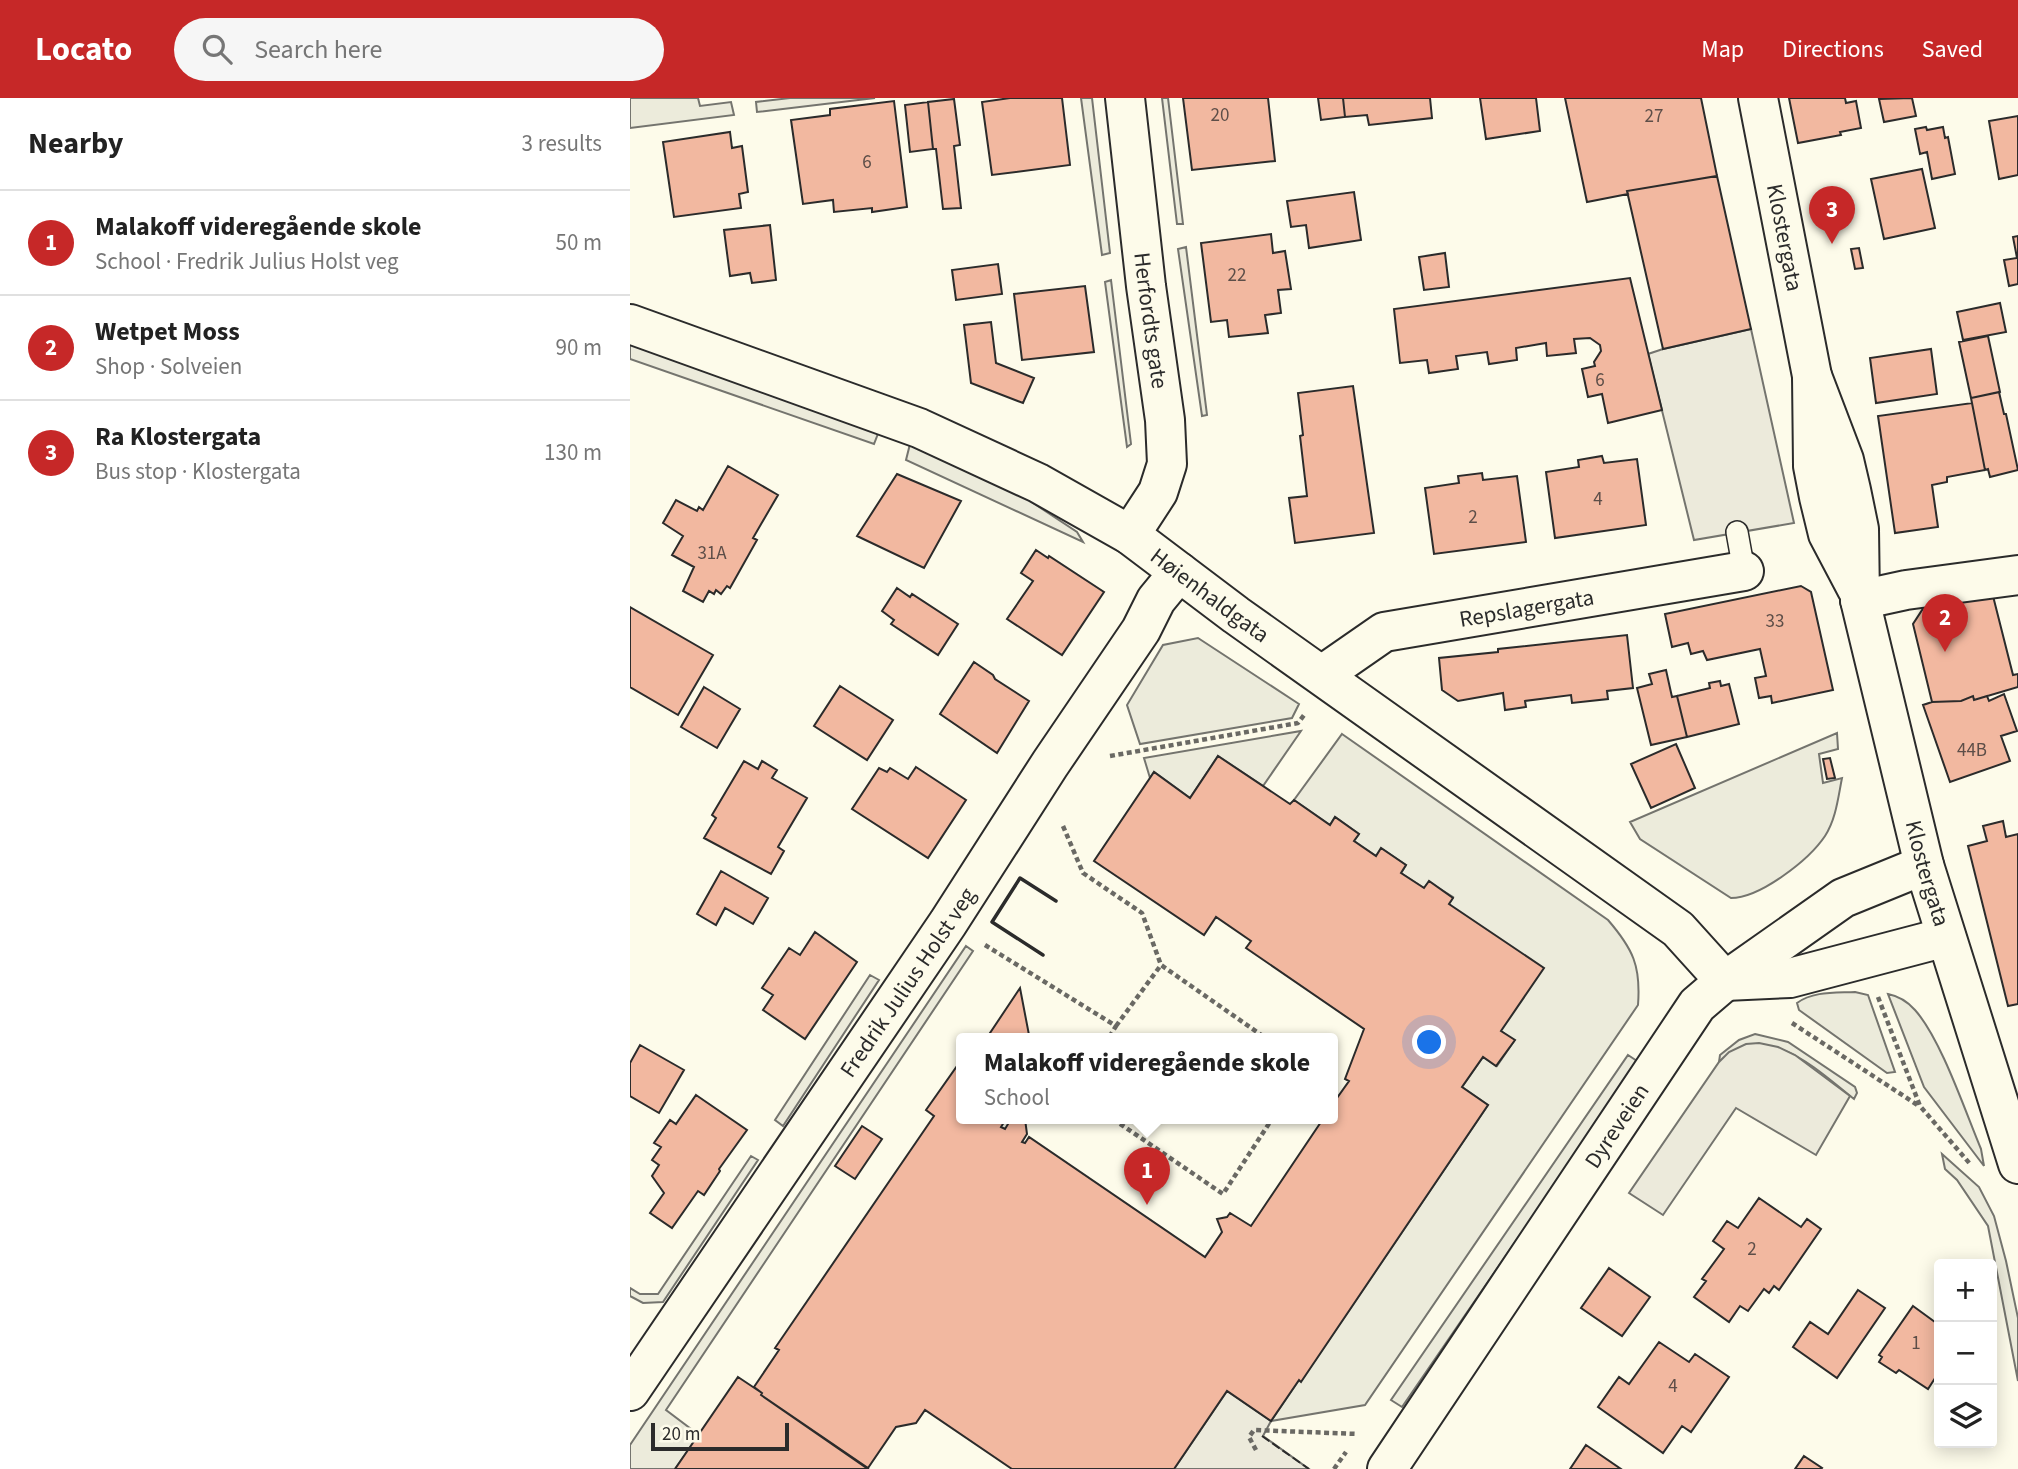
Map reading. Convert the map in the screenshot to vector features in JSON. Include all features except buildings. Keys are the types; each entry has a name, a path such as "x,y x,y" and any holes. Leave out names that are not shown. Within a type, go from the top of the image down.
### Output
{"street":[{"name":"Herfordts gate","path":"1125,98 1146,286 1165,420 1167,464 1158,492 1130,535"},
{"name":"Klostergata","path":"1758,98 1812,376 1814,466 1828,534 1860,597 1924,864 2015,1155"},
{"name":"Høienhaldgata","path":"630,324 919,428 1038,483 1130,535 1678,929 1725,981"},
{"name":"Repslagergata","path":"1322,675 1384,632 1744,571"},
{"name":"Fredrik Julius Holst veg","path":"630,1391 642,1349 948,923 1050,764 1141,630 1156,600 1179,572"},
{"path":"1860,597 2018,575"},
{"name":"Dyreveien","path":"1387,1469 1697,1005 1725,981 1843,898 1924,864"},
{"path":"1725,981 1790,978 1946,937"}],"lane":[{"path":"1737,532 1744,571"}],"path":[{"path":"1105,757 1298,723 1305,713"},
{"path":"1062,824 1083,873 1142,913 1161,965 1258,1033"},
{"path":"948,923 1116,1026"},
{"path":"1112,1033 1161,965"},
{"path":"1877,993 1920,1106"},
{"path":"1782,1017 1920,1106 1977,1174"},
{"path":"1120,1124 1223,1194 1269,1124"},
{"path":"1256,1450 1249,1437 1254,1430 1358,1434"}],"shaded area":[{"path":"630,98 698,98 700,106 731,102 734,115 630,128"},
{"path":"790,98 875,98 757,112 756,102"},
{"path":"1081,98 1092,98 1110,253 1102,255"},
{"path":"1162,98 1168,98 1183,224 1177,224"},
{"path":"1186,247 1207,415 1202,416 1178,249"},
{"path":"1111,280 1131,444 1127,447 1105,282"},
{"path":"1751,329 1794,523 1694,540 1648,354"},
{"path":"630,343 879,431 874,444 630,359"},
{"path":"910,444 1009,487 1077,532 1083,542 906,460"},
{"path":"1198,638 1299,704 1292,718 1140,744 1127,705 1163,645"},
{"path":"1301,731 1263,786 1218,756 1190,798 1154,772 1150,778 1144,758"},
{"path":"1837,733 1838,749 1819,754 1823,783 1842,778 1829,829 1808,856 1783,876 1756,892 1731,898 1640,839 1630,822"},
{"path":"1342,734 1608,920 1624,940 1633,959 1638,979 1638,1005 1365,1405 1271,1421 1488,1105 1462,1087 1483,1057 1497,1066 1514,1041 1501,1031 1449,904 1453,897 1429,882 1424,888 1401,873 1406,865 1382,849 1376,856 1354,841 1359,834 1335,817 1330,825 1294,800"},
{"path":"966,946 973,951 666,1410 699,1435 675,1469 630,1469 630,1445"},
{"path":"870,975 879,980 783,1126 775,1120"},
{"path":"1855,992 1868,995 1895,1072 1887,1073 1799,1010 1797,1003 1817,995"},
{"path":"1888,994 1912,1007 1934,1039 1981,1149 1984,1166 1924,1087"},
{"path":"1755,1034 1788,1042 1855,1087 1857,1093 1854,1099 1807,1062 1772,1047 1754,1045 1737,1050 1719,1062 1720,1055 1739,1040"},
{"path":"1759,1043 1778,1047 1795,1055 1850,1096 1816,1155 1736,1108 1663,1215 1629,1193 1719,1062 1729,1052 1746,1044"},
{"path":"1628,1055 1637,1061 1402,1407 1391,1400"},
{"path":"1942,1154 1979,1187 1994,1216 2018,1318 2018,1381 1997,1272 1997,1259 1994,1259 1988,1226 1957,1180 1945,1169"},
{"path":"751,1156 758,1160 663,1302 643,1303 630,1296 630,1288 640,1294 658,1294"},
{"path":"1227,1391 1271,1421 1263,1436 1309,1469 1174,1469"}],"fence":[{"path":"1262,1436 1309,1469"}],"wall":[{"path":"1043,955 992,922 1020,878 1056,901"}],"place":[{"name":"Ra Klostergata","path":"1832,244"},
{"name":"Wetpet Moss","path":"1945,652"},
{"name":"Malakoff videregående skole","path":"1147,1205"}]}
